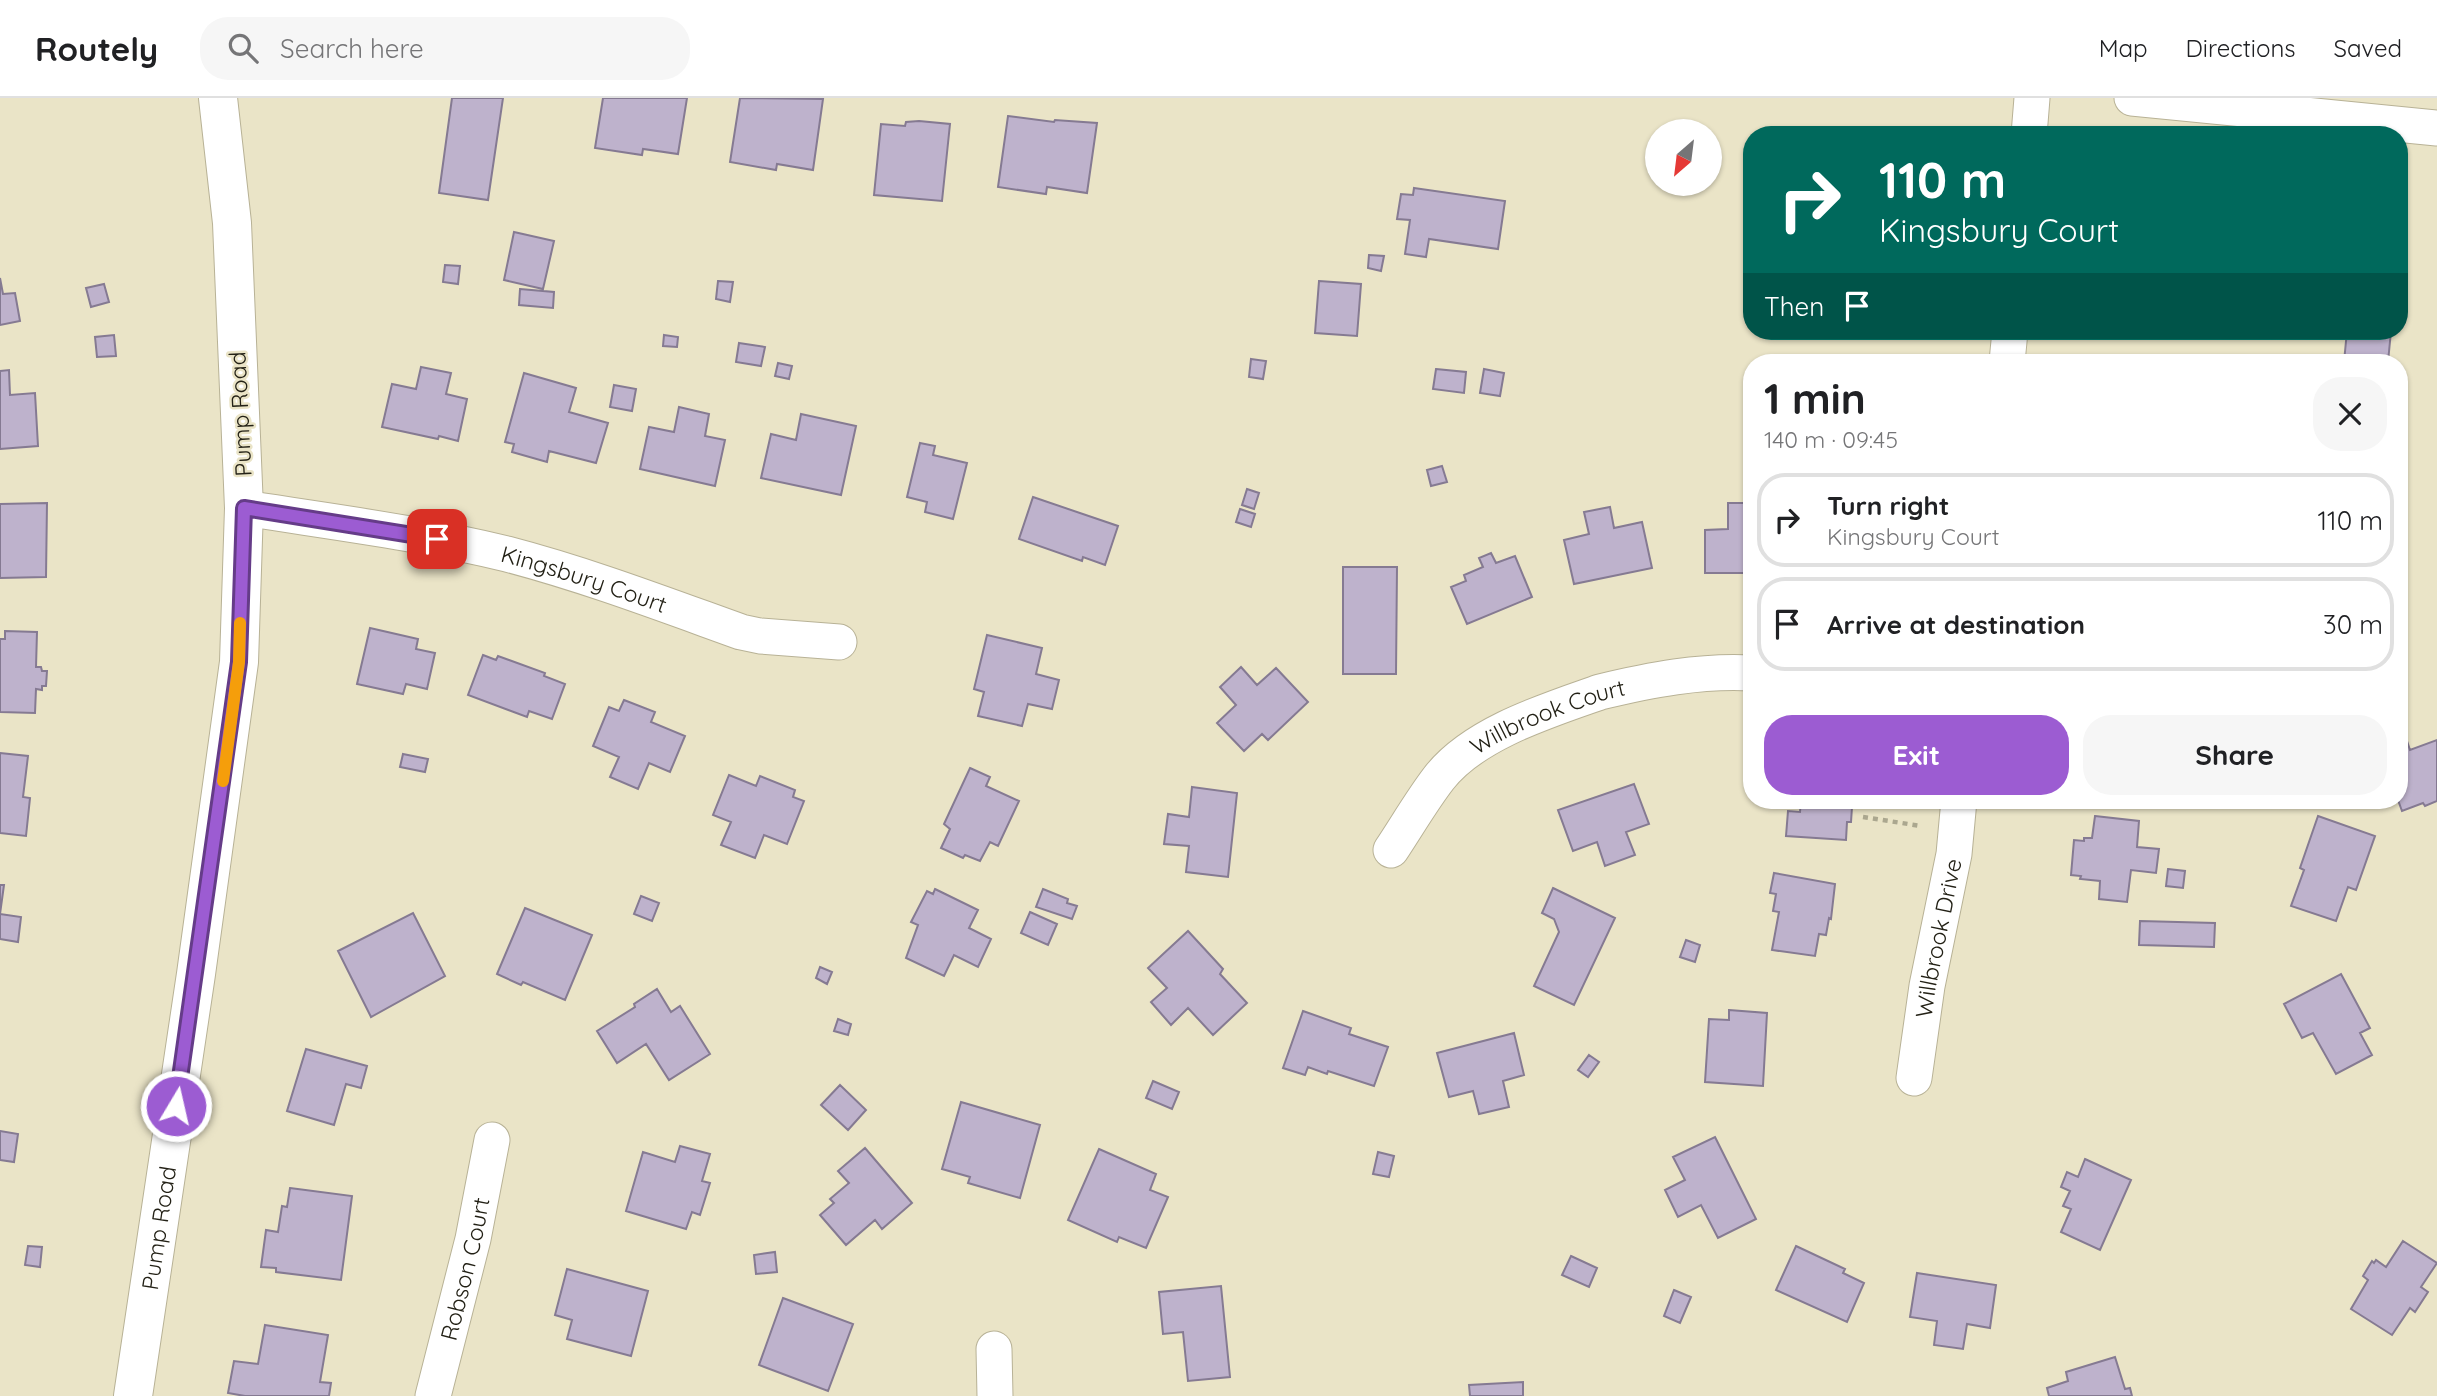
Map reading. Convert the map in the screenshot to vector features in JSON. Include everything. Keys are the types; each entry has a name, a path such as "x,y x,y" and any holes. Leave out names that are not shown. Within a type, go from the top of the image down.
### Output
{"main road":[{"name":"Pump Road","path":"133,1396 239,662 244,508 232,223 218,98"}],"street":[{"path":"2030,126 2032,98"},
{"path":"2132,98 2437,128"},
{"name":"Kingsbury Court","path":"244,508 437,539 506,554 584,575 741,632 839,642"},
{"name":"Willbrook Court","path":"1391,850 1441,776 1473,748 1513,725 1600,692 1656,679 1743,673"},
{"name":"Willbrook Drive","path":"1914,1078 1957,815"},
{"name":"Robson Court","path":"433,1396 473,1239 492,1140"},
{"path":"994,1349 995,1396"}],"path":[{"path":"1863,817 1957,815"}],"building":[{"path":"452,98 503,98 488,200 439,193"},
{"path":"603,98 687,98 678,154 643,149 642,155 595,148"},
{"path":"740,98 823,99 813,170 777,164 776,170 730,162"},
{"path":"1008,116 1054,122 1097,123 1087,193 1047,187 1046,194 998,187"},
{"path":"906,122 950,124 942,201 874,195 881,124 905,126"},
{"path":"1414,188 1505,201 1498,249 1429,239 1426,257 1405,254 1410,220 1397,219 1401,194 1413,195"},
{"path":"514,232 554,241 543,289 504,280"},
{"path":"1369,255 1384,256 1381,271 1368,268"},
{"path":"445,265 460,266 458,284 443,282"},
{"path":"0,278 3,294 15,293 20,321 0,325"},
{"path":"718,281 733,282 730,302 716,299"},
{"path":"1319,281 1361,284 1357,336 1315,333"},
{"path":"104,284 109,302 91,307 86,288"},
{"path":"520,289 554,292 553,308 519,305"},
{"path":"114,335 116,356 97,357 95,337"},
{"path":"664,335 678,337 677,347 663,346"},
{"path":"2346,340 2390,340 2389,354 2345,354"},
{"path":"739,343 765,347 761,366 736,362"},
{"path":"1251,359 1266,361 1263,379 1249,377"},
{"path":"778,363 792,366 789,379 775,376"},
{"path":"421,367 451,373 446,394 467,399 458,441 382,427 392,384 416,389"},
{"path":"1436,369 1466,372 1464,393 1433,389"},
{"path":"1484,369 1504,373 1500,396 1480,393"},
{"path":"9,370 10,395 35,393 38,446 0,449 0,371"},
{"path":"524,373 576,388 569,412 608,423 596,463 549,451 547,462 512,452 514,444 505,442"},
{"path":"614,385 636,389 632,411 610,407"},
{"path":"679,407 709,414 705,436 725,440 715,486 640,469 649,427 674,432"},
{"path":"801,414 856,426 841,495 761,478 771,434 796,440"},
{"path":"920,443 935,446 933,455 967,463 953,519 925,512 927,502 907,497"},
{"path":"1442,466 1447,482 1431,486 1427,470"},
{"path":"1247,489 1259,493 1254,509 1242,505"},
{"path":"1033,497 1118,526 1105,565 1083,557 1082,561 1019,539"},
{"path":"47,503 46,577 0,578 0,504"},
{"path":"1728,503 1743,503 1743,573 1705,573 1705,530 1728,529"},
{"path":"1610,507 1614,528 1642,522 1652,568 1574,584 1564,540 1589,534 1584,512"},
{"path":"1240,509 1255,514 1251,527 1236,522"},
{"path":"1491,553 1496,563 1515,556 1532,597 1467,624 1451,587 1466,581 1464,575 1483,567 1479,558"},
{"path":"1343,567 1397,567 1396,674 1343,674"},
{"path":"370,628 418,639 416,649 435,653 427,689 406,684 403,694 357,684"},
{"path":"5,631 37,632 36,667 47,671 46,686 42,686 42,690 36,689 35,713 0,712 0,639 5,639"},
{"path":"987,635 1042,648 1036,674 1059,680 1052,709 1028,704 1022,726 978,716 984,692 974,689"},
{"path":"483,655 496,660 498,656 545,673 544,676 565,684 552,719 529,711 527,717 468,695"},
{"path":"1241,667 1257,685 1276,668 1308,702 1268,740 1262,734 1244,751 1217,723 1236,705 1220,687"},
{"path":"624,700 655,712 651,722 685,736 670,772 649,763 638,789 610,777 619,757 593,746 609,707 619,711"},
{"path":"2437,740 2437,801 2425,806 2423,803 2408,809 2408,744 2410,750"},
{"path":"0,753 28,756 23,797 30,798 26,836 0,833"},
{"path":"403,754 428,759 425,772 400,767"},
{"path":"970,768 990,777 986,786 1019,801 998,846 990,842 980,861 965,855 963,858 941,848 950,829 944,824"},
{"path":"729,775 756,786 760,776 795,790 793,797 804,801 787,844 764,835 755,858 721,845 731,822 713,815"},
{"path":"1634,784 1649,824 1626,832 1635,855 1605,866 1597,842 1573,851 1558,810"},
{"path":"1192,787 1237,793 1228,877 1186,872 1189,846 1164,844 1168,814 1189,817"},
{"path":"1800,809 1852,809 1851,822 1847,822 1846,840 1786,836 1788,811 1800,812"},
{"path":"2095,816 2139,821 2137,847 2159,849 2156,873 2131,870 2127,902 2099,899 2100,881 2071,875 2074,840 2092,838"},
{"path":"2318,816 2375,836 2356,890 2348,887 2336,921 2291,906 2304,870 2300,868"},
{"path":"2168,869 2185,871 2183,888 2166,886"},
{"path":"1774,873 1835,884 1831,919 1829,918 1826,935 1819,934 1815,956 1772,950 1779,912 1773,911 1776,894 1770,893"},
{"path":"0,885 4,885 0,914"},
{"path":"1553,888 1615,918 1574,1005 1534,986 1559,932 1554,919 1542,913"},
{"path":"935,889 978,910 969,928 991,939 978,967 954,955 944,976 906,958 918,925 911,922 927,891 933,894"},
{"path":"1043,889 1068,899 1067,903 1077,906 1072,919 1036,907"},
{"path":"641,896 659,903 652,921 634,914"},
{"path":"525,908 592,935 565,1000 497,974"},
{"path":"1030,912 1057,924 1048,945 1021,933"},
{"path":"413,913 445,976 371,1017 338,951"},
{"path":"0,914 21,917 18,942 0,939"},
{"path":"2140,921 2215,923 2214,947 2139,945"},
{"path":"1188,931 1223,969 1220,974 1247,1003 1213,1035 1188,1008 1171,1025 1151,1002 1167,988 1148,968"},
{"path":"1686,940 1700,945 1695,962 1680,957"},
{"path":"820,967 832,972 827,984 816,978"},
{"path":"2341,974 2370,1028 2360,1033 2372,1055 2336,1074 2313,1033 2302,1038 2284,1004"},
{"path":"657,989 671,1012 680,1006 710,1054 669,1080 646,1044 617,1063 597,1031 635,1007 634,1004"},
{"path":"1729,1010 1767,1013 1763,1086 1705,1082 1709,1019 1729,1020"},
{"path":"1303,1011 1351,1028 1349,1034 1388,1047 1374,1086 1308,1067 1305,1075 1283,1068"},
{"path":"838,1019 851,1024 848,1035 834,1031"},
{"path":"1514,1033 1524,1075 1503,1081 1509,1107 1479,1114 1473,1091 1449,1097 1437,1053"},
{"path":"306,1049 367,1066 361,1088 346,1084 334,1125 287,1111"},
{"path":"1589,1055 1599,1062 1588,1077 1578,1070"},
{"path":"1153,1081 1179,1092 1172,1109 1146,1098"},
{"path":"840,1085 866,1110 848,1130 821,1105"},
{"path":"961,1102 1040,1125 1020,1198 968,1183 970,1177 942,1169"},
{"path":"0,1131 18,1134 14,1162 0,1160"},
{"path":"1715,1137 1756,1219 1718,1238 1701,1205 1678,1217 1665,1190 1685,1180 1673,1157"},
{"path":"680,1146 710,1154 702,1181 710,1183 700,1215 692,1212 686,1229 626,1211 643,1152 675,1162"},
{"path":"865,1148 912,1203 882,1229 875,1220 846,1245 820,1215 834,1203 830,1199 849,1183 838,1171"},
{"path":"1099,1149 1156,1174 1150,1190 1168,1197 1146,1248 1119,1237 1117,1242 1068,1220"},
{"path":"1378,1152 1394,1156 1389,1177 1373,1174"},
{"path":"2085,1159 2131,1180 2100,1250 2061,1232 2071,1209 2063,1206 2070,1191 2061,1187 2067,1172 2078,1177"},
{"path":"290,1188 352,1196 341,1280 276,1272 276,1268 261,1267 266,1230 278,1232 282,1206 287,1207"},
{"path":"2403,1241 2437,1263 2421,1287 2428,1292 2415,1312 2410,1308 2392,1335 2351,1309 2368,1280 2363,1276 2372,1261 2374,1263 2376,1260 2386,1267"},
{"path":"28,1246 42,1247 40,1267 25,1265"},
{"path":"1796,1246 1845,1269 1843,1273 1864,1283 1847,1322 1776,1290"},
{"path":"775,1252 777,1272 756,1274 754,1255"},
{"path":"1571,1256 1597,1268 1589,1287 1562,1275"},
{"path":"567,1269 648,1291 631,1356 567,1339 572,1320 555,1315"},
{"path":"1917,1273 1996,1285 1990,1328 1967,1324 1963,1349 1934,1345 1937,1321 1910,1317"},
{"path":"1221,1286 1230,1377 1188,1381 1183,1332 1163,1334 1159,1292"},
{"path":"1674,1290 1691,1297 1680,1323 1664,1316"},
{"path":"783,1298 853,1324 828,1391 759,1365"},
{"path":"265,1325 328,1335 320,1382 331,1383 329,1396 245,1396 228,1393 234,1361 258,1364"},
{"path":"2115,1357 2125,1389 2130,1388 2132,1396 2049,1396 2047,1388 2068,1381 2066,1372"},
{"path":"1523,1382 1523,1396 1470,1396 1469,1385"}],"slow traffic":[{"path":"223,781 239,662 240,623"}],"route":[{"path":"176,1106 239,662 244,508 437,539"}]}
